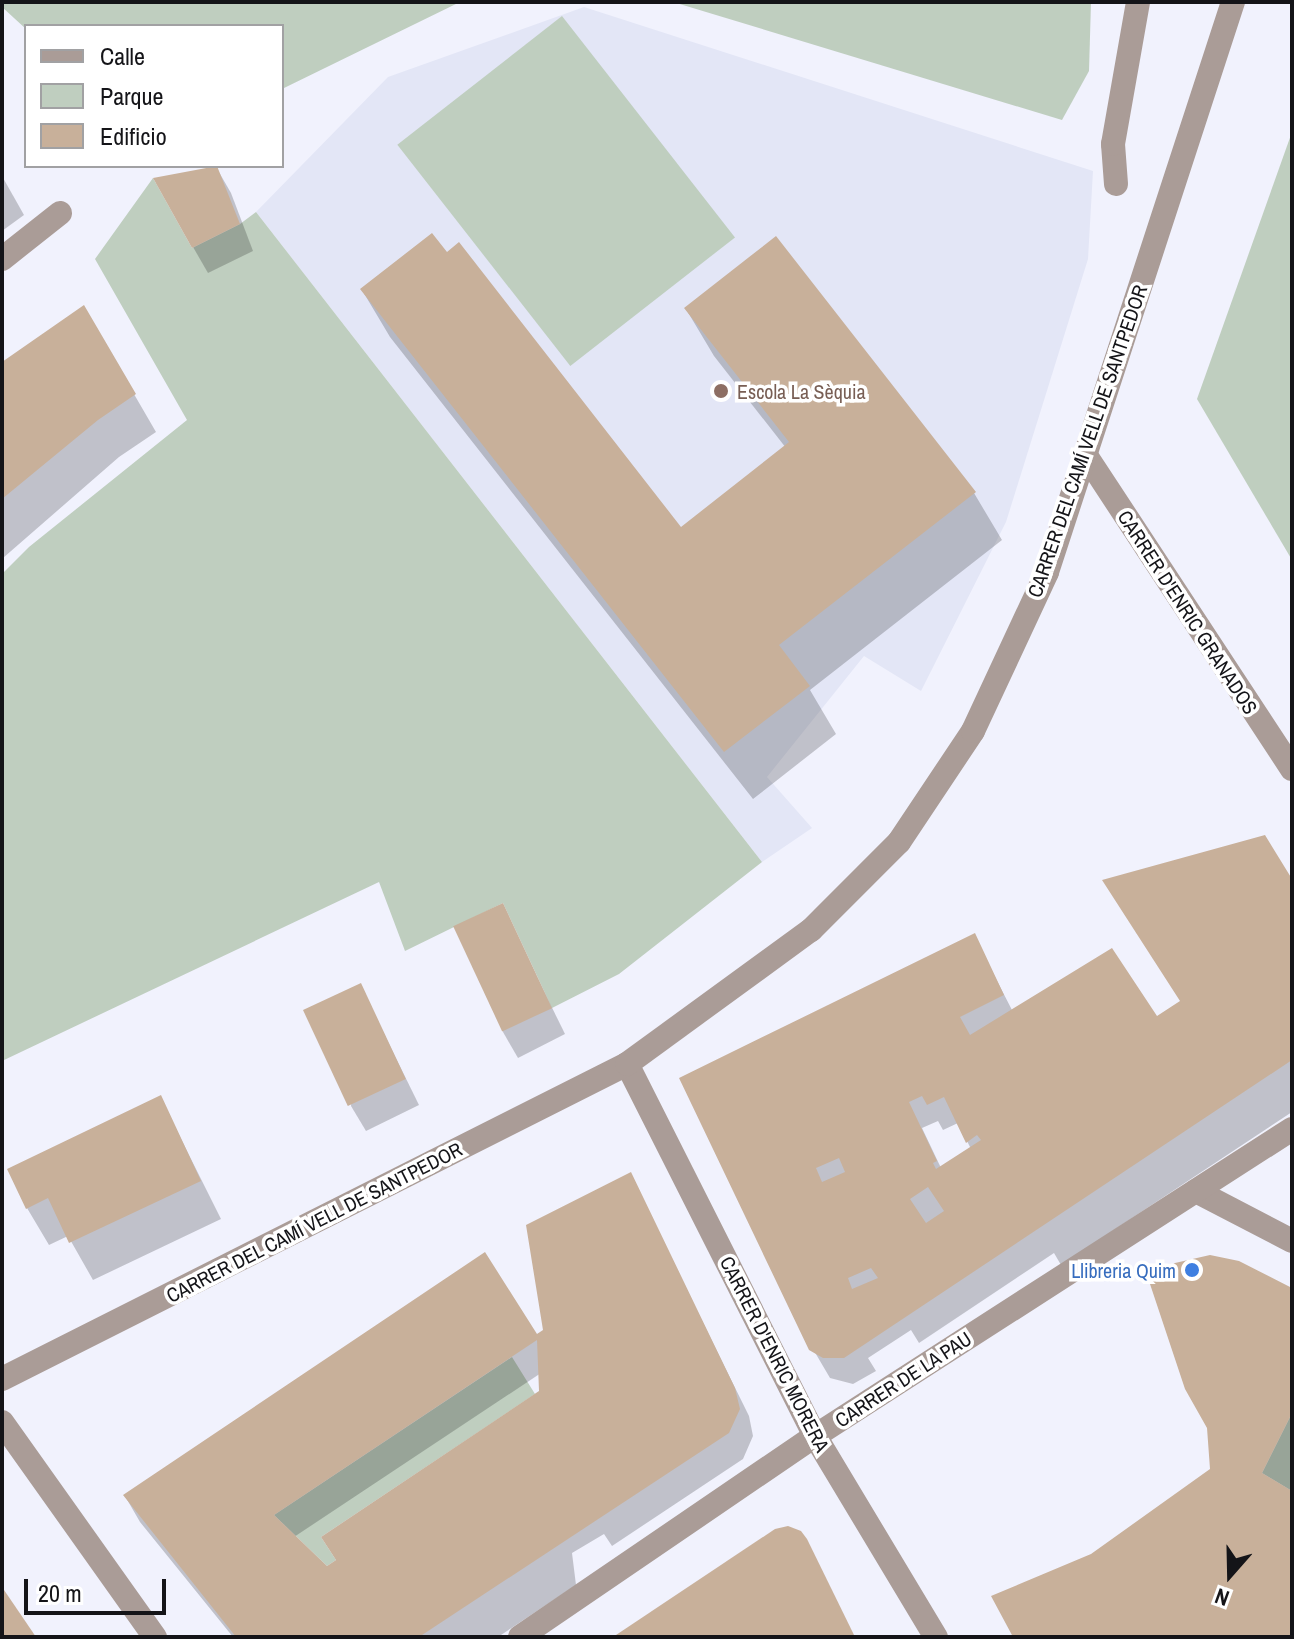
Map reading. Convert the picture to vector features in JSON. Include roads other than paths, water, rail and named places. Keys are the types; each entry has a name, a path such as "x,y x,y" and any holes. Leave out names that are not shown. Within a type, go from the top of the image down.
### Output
{"street":[{"path":"1116,184 1113,144 1138,2"},
{"name":"CARRER DEL CAMÍ VELL DE SANTPEDOR","path":"2,1379 627,1064 811,930 899,842 973,731 1047,572 1233,2"},
{"path":"2,259 60,213"},
{"name":"CARRER D'ENRIC GRANADOS","path":"1085,454 1292,769"},
{"name":"CARRER D'ENRIC MORERA","path":"627,1064 815,1436 936,1637"},
{"name":"CARRER DE LA PAU","path":"520,1637 815,1436 1292,1129"},
{"path":"1196,1191 1292,1241"},
{"path":"2,1422 155,1637"}],"place":[{"name":"Escola La Sèquia","path":"721,391"},
{"name":"Llibreria Quim","path":"1192,1270"}]}
